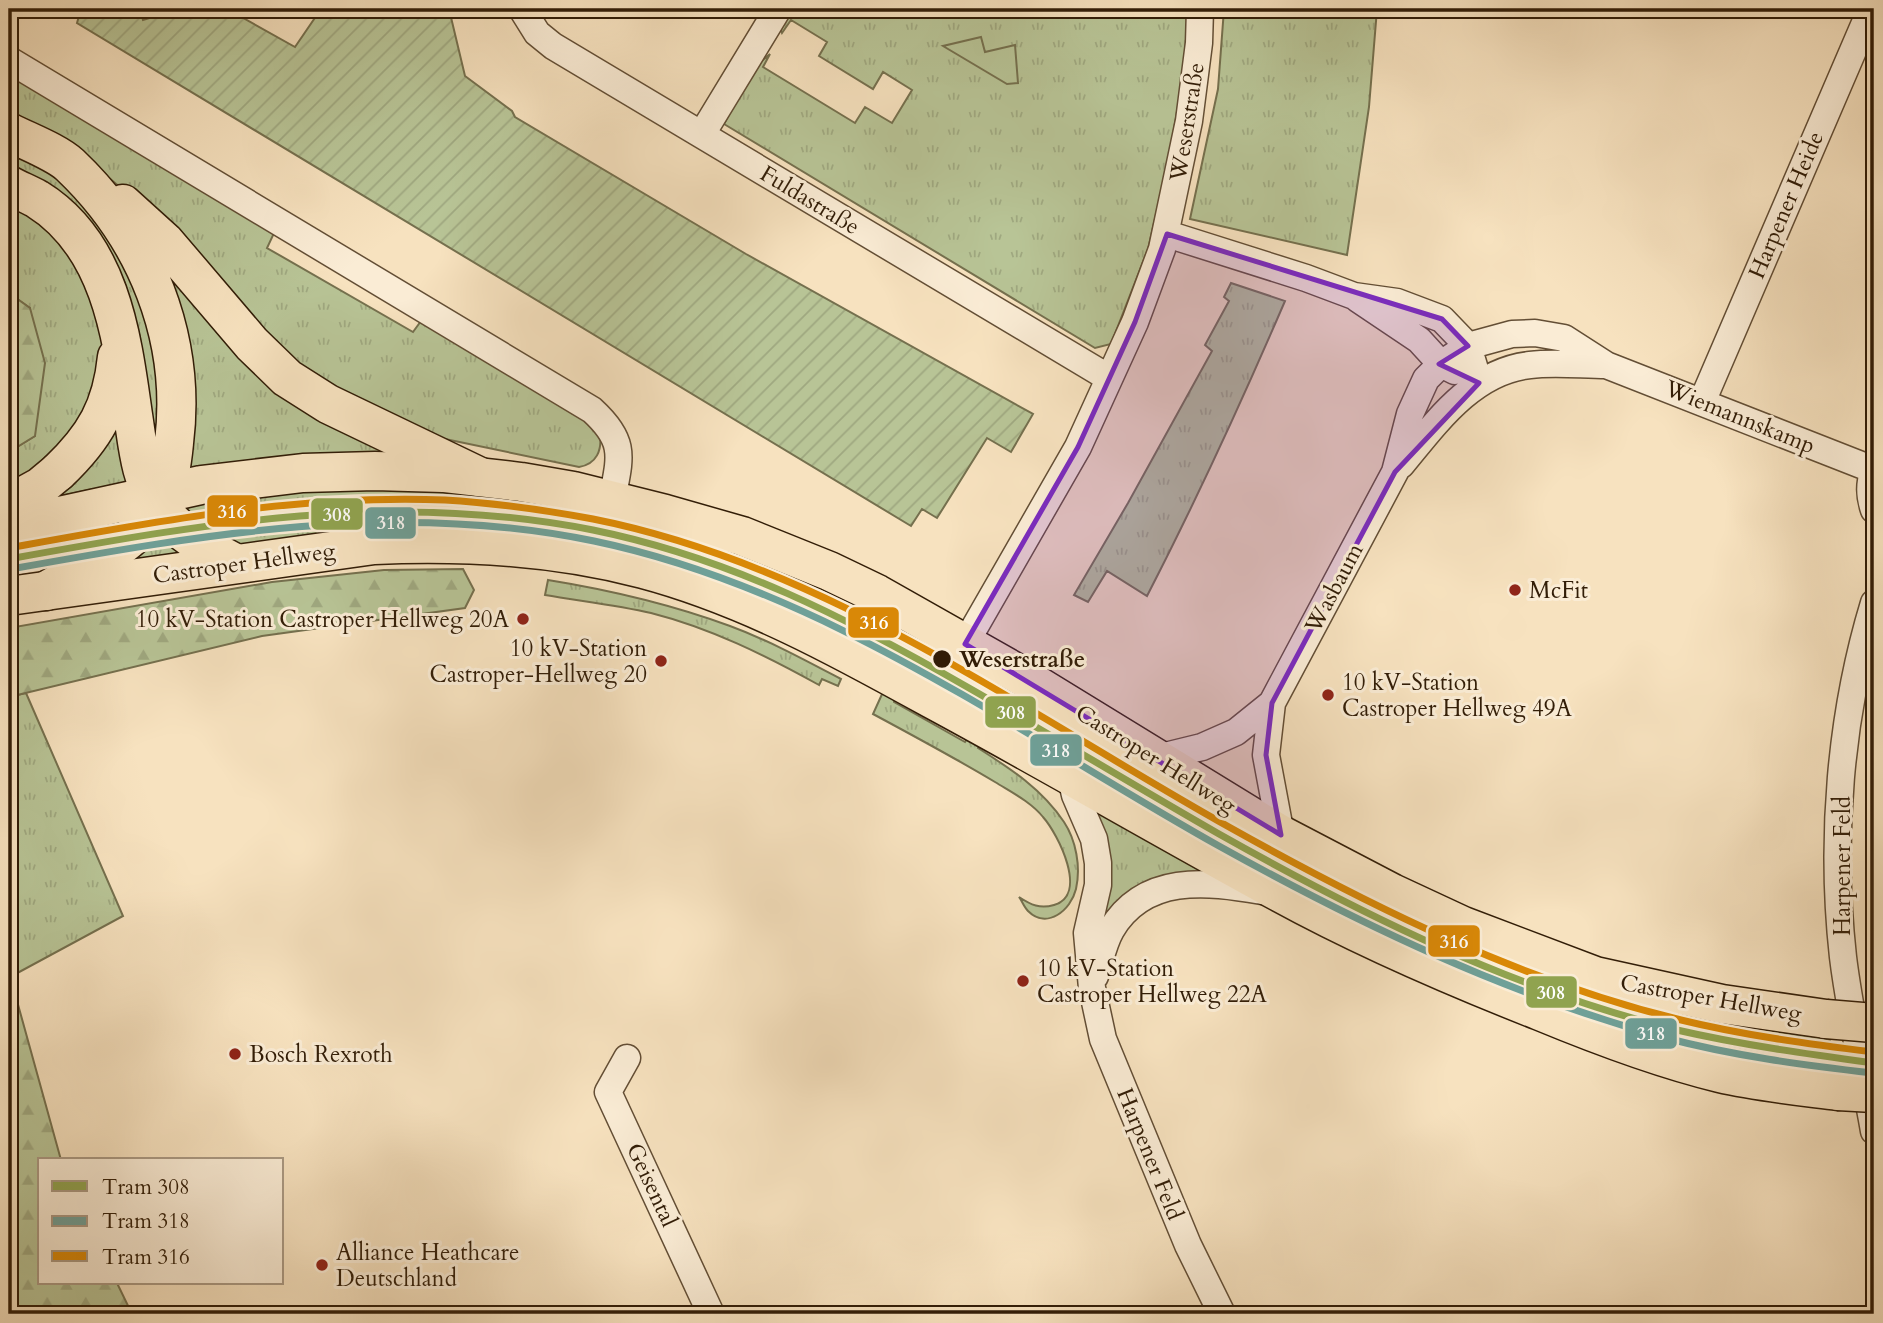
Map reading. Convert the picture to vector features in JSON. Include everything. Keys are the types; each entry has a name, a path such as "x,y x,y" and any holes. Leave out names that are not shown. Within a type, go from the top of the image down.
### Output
{"main road":[{"path":"9,132 68,163 132,211 165,242 252,344 287,378 328,404 480,477"},
{"path":"46,591 143,527 158,498 172,460 177,422 178,383 171,336 154,288 134,244 68,163"},
{"path":"9,185 39,200 68,226 84,243 99,268 107,288 125,361 140,466 158,498 187,536 235,563"},
{"path":"9,505 58,472 89,441 105,409 114,381 117,327"},
{"name":"Castroper Hellweg","path":"9,527 158,498 201,485 303,473 375,471 480,477 573,491 612,500 742,536 830,571 877,594 1020,675 1280,835 1463,926 1595,976 1722,1004 1874,1023"},
{"name":"Castroper Hellweg","path":"9,596 235,563 374,545 415,543 476,544 542,551 640,568 719,594 802,630 1070,774 1283,894 1430,966 1635,1047 1718,1073 1765,1082 1856,1092"}],"street":[{"name":"Fuldastraße","path":"522,9 537,33 552,46 1109,378"},
{"path":"702,134 778,9"},
{"name":"Weserstraße","path":"965,644 1078,447 1135,322 1167,234 1192,102 1200,9"},
{"name":"Harpener Heide","path":"1702,402 1871,9"},
{"path":"9,60 592,410 612,432 620,454 612,500"},
{"path":"1167,234 1354,296 1396,302 1442,319 1468,346 1479,383"},
{"path":"1354,296 1419,340 1441,364 1479,383"},
{"name":"Wiemannskamp","path":"1468,346 1513,334 1535,333 1564,338 1606,365 1874,470"},
{"name":"Wasbaum","path":"1395,472 1410,414 1426,379 1441,364 1468,346"},
{"name":"Wiemannskamp","path":"1479,383 1508,369 1531,365 1606,365"},
{"name":"Wasbaum","path":"1280,835 1266,755 1272,703 1395,472 1433,426 1479,383"},
{"path":"1874,470 1870,481 1874,510"},
{"name":"Harpener Feld","path":"1874,603 1862,644 1842,762 1838,866 1843,960 1874,1131"},
{"name":"Wasbaum","path":"1153,759 1202,747 1236,732 1272,703"},
{"name":"Harpener Feld","path":"1070,774 1075,795 1094,839 1098,863 1098,886 1087,933 1091,988 1103,1039 1188,1245 1223,1314"},
{"path":"1091,988 1110,931 1130,905 1151,892 1189,884 1234,886 1283,894"},
{"name":"Geisental","path":"627,1058 608,1092 711,1314"}],"highlighted area":[{"path":"1167,234 1442,319 1468,346 1439,364 1479,383 1395,472 1272,703 1266,755 1281,835 965,644 1078,447 1135,322"}],"green space":[{"path":"81,9 140,9 143,20 179,9 227,9 295,47 321,9 449,9 465,76 512,111 515,117 746,254 1033,414 1011,452 987,438 937,518 922,509 911,526 77,23"},
{"path":"787,9 1187,9 1187,53 1169,158 1148,249 1111,344 1095,348 724,124 753,68 770,54 763,67 855,123 865,107 892,123 912,90 883,72 873,89 819,56 827,42 791,20 782,33 778,23"},
{"path":"1224,9 1377,9 1369,107 1347,255 1190,219 1218,89"},
{"path":"981,37 985,52 1015,45 1018,83 1007,84 943,46"},
{"path":"9,71 275,231 267,248 413,332 421,321 593,423 600,434 597,455 590,463 579,467 421,434 293,368 141,205 95,166 9,117"},
{"path":"9,141 87,198 138,276 169,396 153,460 140,337 124,281 96,234 9,169"},
{"path":"9,199 73,252 102,311 104,357 75,439 9,490 9,452 35,436 30,308 9,293"},
{"path":"139,230 182,279 414,451 185,473"},
{"path":"1231,283 1285,301 1252,376 1147,596 1107,571 1088,602 1074,595 1212,351 1205,345 1229,301 1224,297"},
{"path":"9,293 30,308 45,363 35,436 9,452"},
{"path":"116,410 128,484 51,498"},
{"path":"388,485 570,504 744,551 906,627 902,635 840,603 734,556 668,535 600,518 532,506 395,497 325,499 187,515 186,511 194,501"},
{"path":"346,515 491,520 562,529 675,555 766,587 762,595 704,573 243,545 200,531"},
{"path":"151,539 166,539 189,553 121,563"},
{"path":"90,551 59,562 9,571 9,563"},
{"path":"463,569 474,590 465,608 262,636 9,697 9,628 272,582 384,570"},
{"path":"548,580 594,588 707,618 758,638 841,679 838,686 822,679 819,685 737,643 673,619 545,595"},
{"path":"911,660 1233,847 1315,892 1399,933 1484,971 1603,1016 1701,1041 1834,1064 1836,1076 1734,1060 1653,1040 1560,1006 1436,954 1282,877 906,668"},
{"path":"883,692 894,698 894,702 965,742 967,739 979,745 978,748 1014,772 1046,799 1072,837 1078,863 1076,889 1064,910 1043,919 1027,909 1019,897 1044,907 1064,899 1069,889 1070,877 1062,850 1043,817 1027,802 1008,790 873,714"},
{"path":"26,693 123,916 10,977 9,697"},
{"path":"1048,709 1182,793 1319,872 1389,908 1461,940 1534,969 1609,994 1718,1018 1828,1033 1830,1041 1818,1044 1637,1006 1536,974 1462,945 1319,875 1249,837 1044,716"},
{"path":"1095,811 1210,871 1102,926"},
{"path":"9,972 60,1158 38,1158 38,1284 117,1284 132,1314 15,1314 9,1296"}],"tram line":[{"name":"316","path":"9,548 226,512 335,501 390,499 464,501 538,510 593,519 679,541 762,570 922,647 1282,856 1391,912 1503,962 1560,984 1677,1019 1726,1030 1874,1052"},
{"name":"308","path":"9,559 228,523 372,512 518,518 593,530 644,542 741,574 834,615 969,688 1273,864 1442,948 1558,994 1677,1030 1750,1045 1874,1063"},
{"name":"318","path":"11,569 229,534 302,526 374,523 447,523 520,529 594,541 679,563 760,593 840,629 993,712 1219,846 1436,956 1549,1001 1666,1038 1769,1059 1873,1073"}],"place":[{"name":"McFit","path":"1515,590"},
{"name":"10 kV-Station Castroper Hellweg 20A","path":"523,619"},
{"name":"Weserstraße","path":"942,659"},
{"name":"10 kV-Station Castroper-Hellweg 20","path":"661,661"},
{"name":"10 kV-Station Castroper Hellweg 49A","path":"1328,695"},
{"name":"10 kV-Station Castroper Hellweg 22A","path":"1023,981"},
{"name":"Bosch Rexroth","path":"235,1054"},
{"name":"Alliance Heathcare Deutschland","path":"322,1265"}]}
